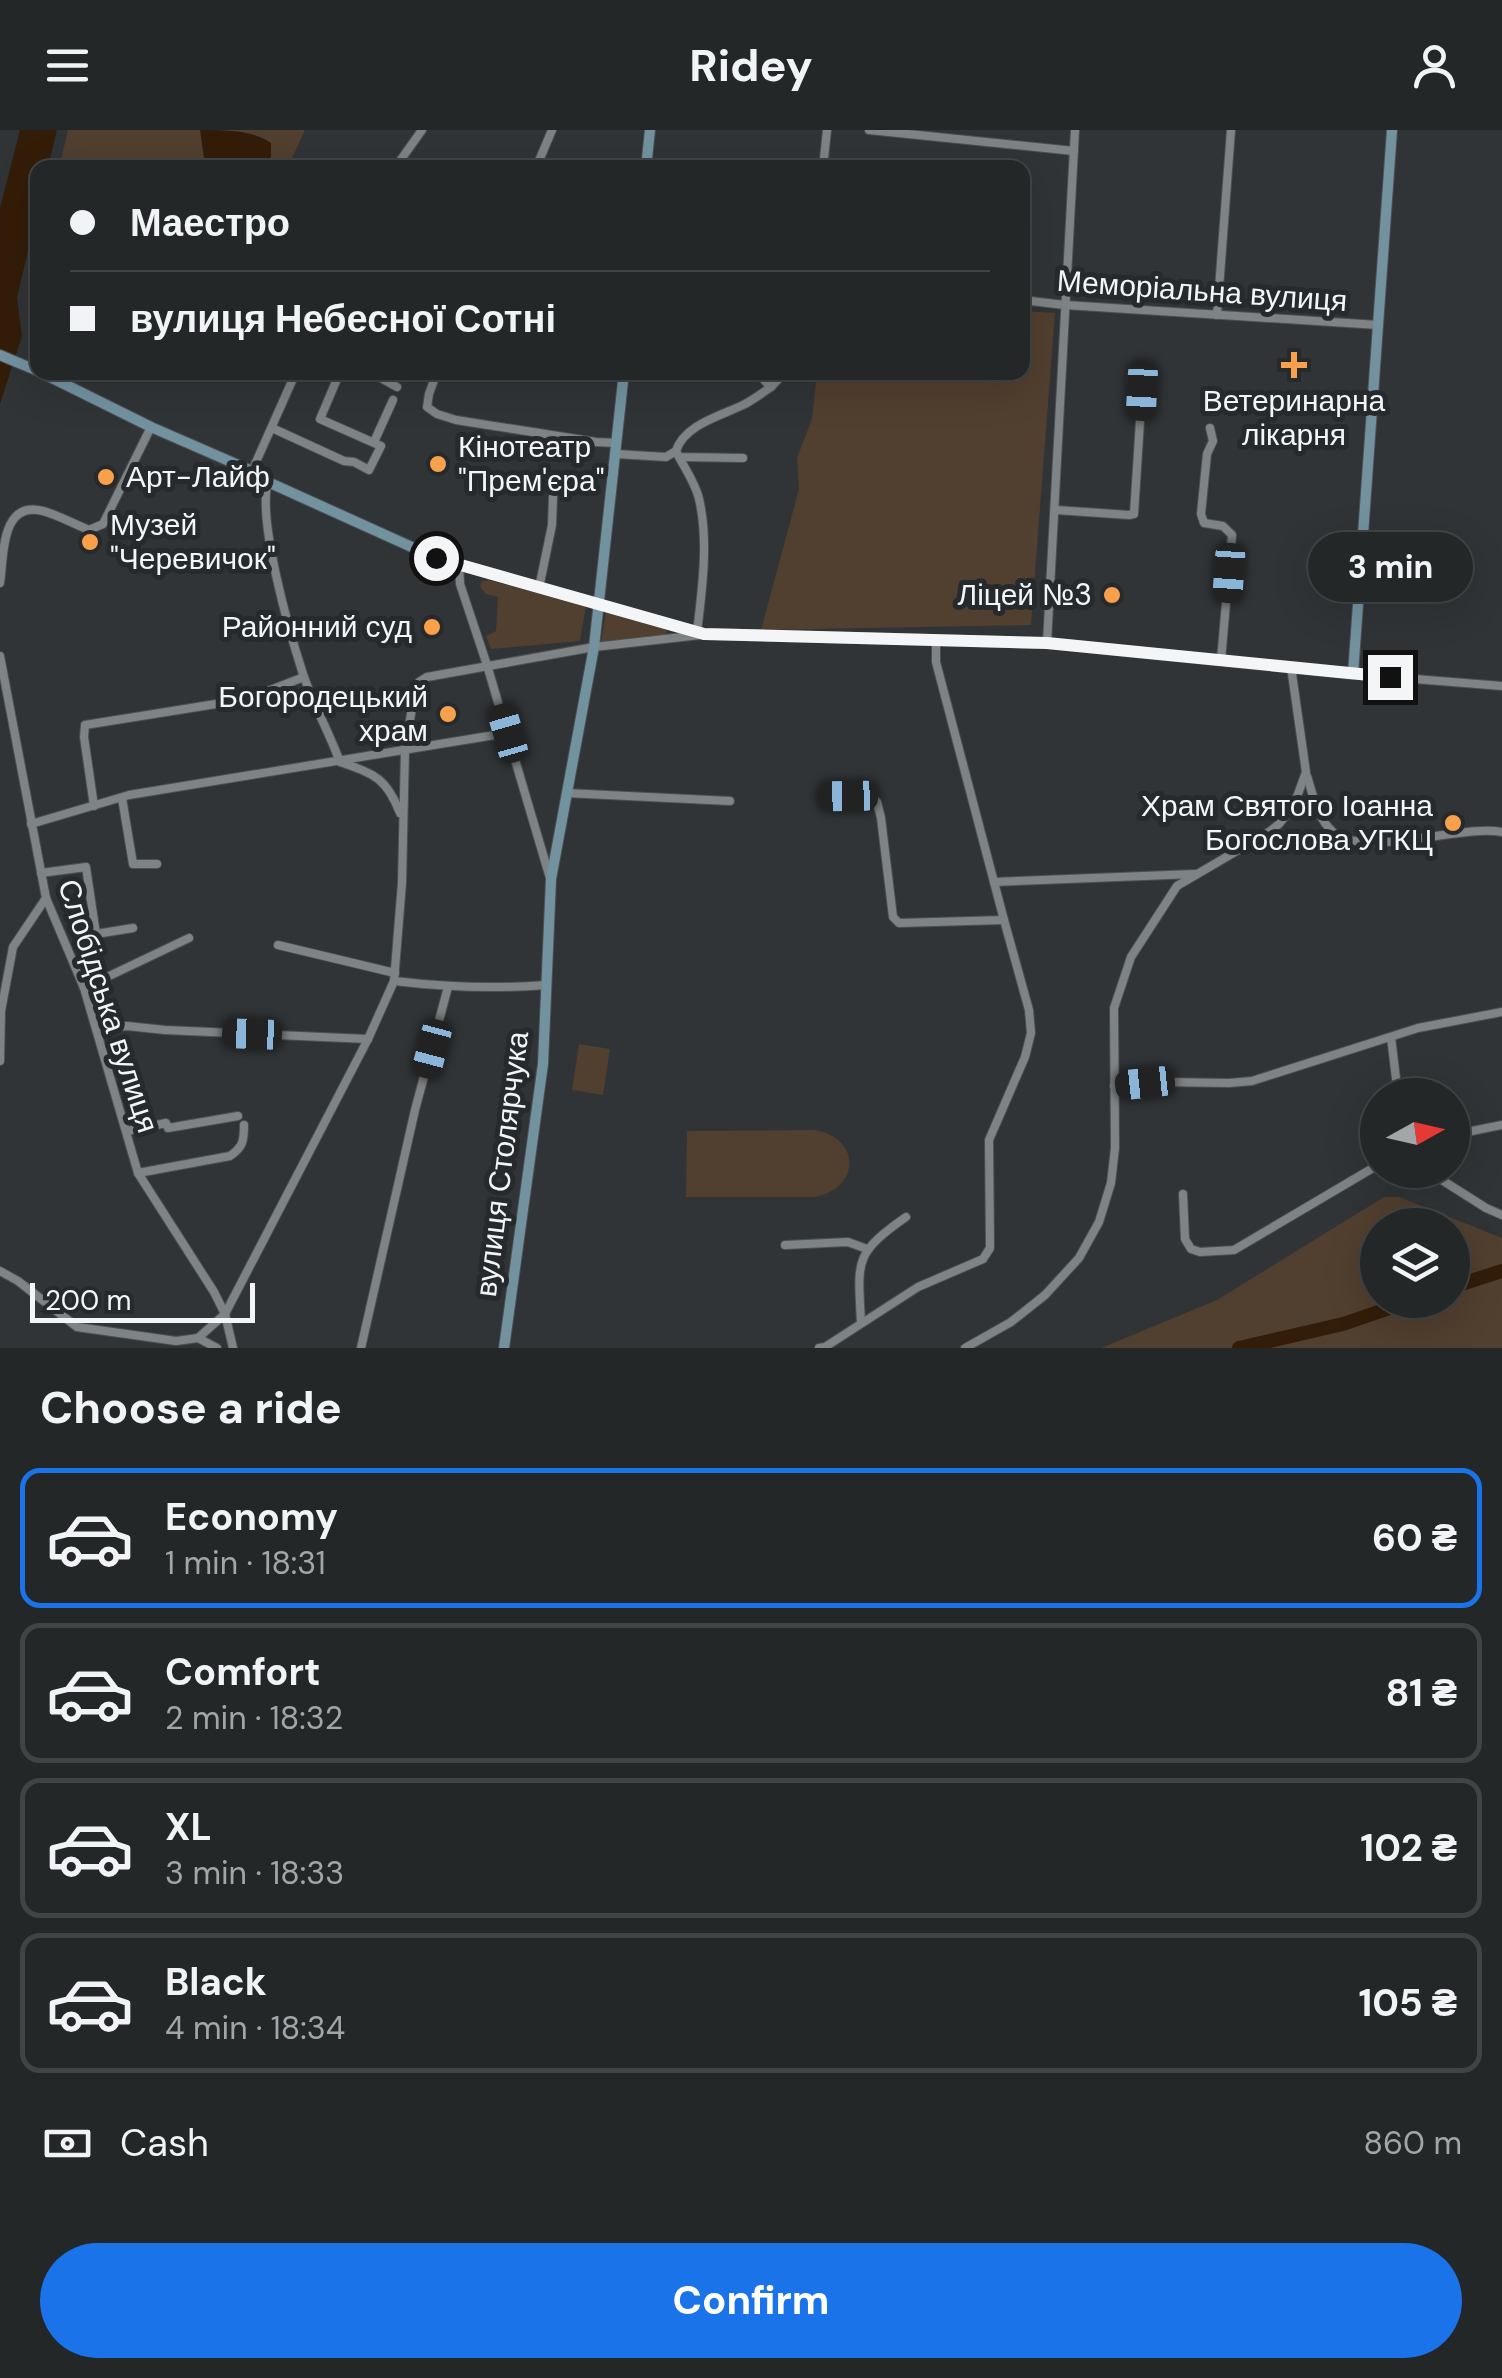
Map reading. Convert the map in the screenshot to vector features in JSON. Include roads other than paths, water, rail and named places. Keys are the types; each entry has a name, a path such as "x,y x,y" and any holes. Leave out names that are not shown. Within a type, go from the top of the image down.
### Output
{"street":[{"path":"401,160 422,130"},
{"path":"539,160 552,130"},
{"path":"647,160 650,130"},
{"path":"824,160 827,130"},
{"path":"868,130 1074,151"},
{"path":"1047,643 1075,130"},
{"path":"1218,316 1231,130"},
{"path":"1353,674 1392,130"},
{"name":"Меморіальна вулиця","path":"1030,301 1378,325"},
{"path":"0,355 30,368"},
{"path":"1056,510 1134,514 1143,375"},
{"path":"55,380 436,558 701,633"},
{"path":"252,471 293,380"},
{"path":"272,428 370,470 381,446 320,419 337,380"},
{"path":"384,380 397,387"},
{"path":"434,380 427,407 456,420 666,457 677,454 743,458"},
{"name":"вулиця Столярчука","path":"504,1348 544,1064 551,879 549,831 566,793 594,647 623,380"},
{"path":"764,380 771,387"},
{"path":"701,633 702,518 699,496 677,454 679,440 707,421 746,404 777,380"},
{"path":"374,442 394,400"},
{"path":"0,584 12,518 38,509 89,530 103,524 151,427"},
{"path":"1210,428 1213,441 1201,514 1204,523 1223,526 1232,535 1221,660"},
{"path":"268,482 264,496 271,552 304,677 340,762 372,773 392,792 402,818"},
{"path":"540,588 553,497"},
{"path":"459,566 460,584 508,733 549,831 551,879"},
{"path":"198,1338 225,1314 368,1039 394,977 402,883 404,750 415,690 427,677 594,647 701,633 1047,643 1502,686"},
{"path":"819,1348 918,1287 983,1259 990,1248 989,1140 1025,1057 1031,1033 1029,1010 936,662 936,639"},
{"name":"Слобідська вулиця","path":"0,656 46,898 84,988 138,1173 214,1292 225,1314 233,1348"},
{"path":"1291,667 1306,772 1324,821 1337,835 1394,841 1487,830 1502,832"},
{"path":"94,806 84,725 248,699 304,677"},
{"path":"31,824 122,798 508,733"},
{"path":"966,1348 1011,1322 1056,1284 1079,1258 1099,1222 1116,1148 1114,1008 1130,957 1177,886 1279,824 1294,805 1306,772"},
{"path":"566,793 730,800"},
{"path":"827,796 870,795 877,802 893,917 899,923 1004,920"},
{"path":"122,798 134,864 157,864"},
{"path":"41,873 86,867 96,934 133,928"},
{"path":"994,882 1199,874"},
{"path":"0,1061 1,1011 12,946 46,898"},
{"path":"84,988 189,938"},
{"name":"вулиця Столярчука","path":"278,945 394,977 448,987 546,985"},
{"path":"361,1348 415,1110 448,987"},
{"path":"1114,1086 1252,1081 1429,1025 1502,1012"},
{"path":"96,1027 368,1039"},
{"path":"1391,1036 1396,1078"},
{"path":"127,1131 166,1123 168,1128 241,1120 244,1142 230,1156 138,1173"},
{"path":"1470,1131 1502,1124"},
{"path":"1183,1194 1185,1239 1191,1249 1234,1250 1360,1176"},
{"path":"1454,1188 1502,1215"},
{"path":"861,1324 858,1270 875,1238 906,1216"},
{"path":"784,1245 848,1242 867,1250"},
{"path":"0,1271 77,1327 176,1340 198,1338 217,1348"}],"waterway":[{"path":"1470,1281 1502,1271"},
{"path":"1239,1348 1360,1318"}],"place":[{"name":"Ветеринарна лікарня","path":"1294,365"},
{"name":"Кінотеатр \"Прем'єра\"","path":"438,464"},
{"name":"Арт-Лайф","path":"106,477"},
{"name":"Музей \"Черевичок\"","path":"90,542"},
{"name":"Ліцей №3","path":"1112,595"},
{"name":"Районний суд","path":"432,627"},
{"name":"Богородецький храм","path":"448,714"},
{"name":"Храм Святого Іоанна Богослова УГКЦ","path":"1453,823"}]}
